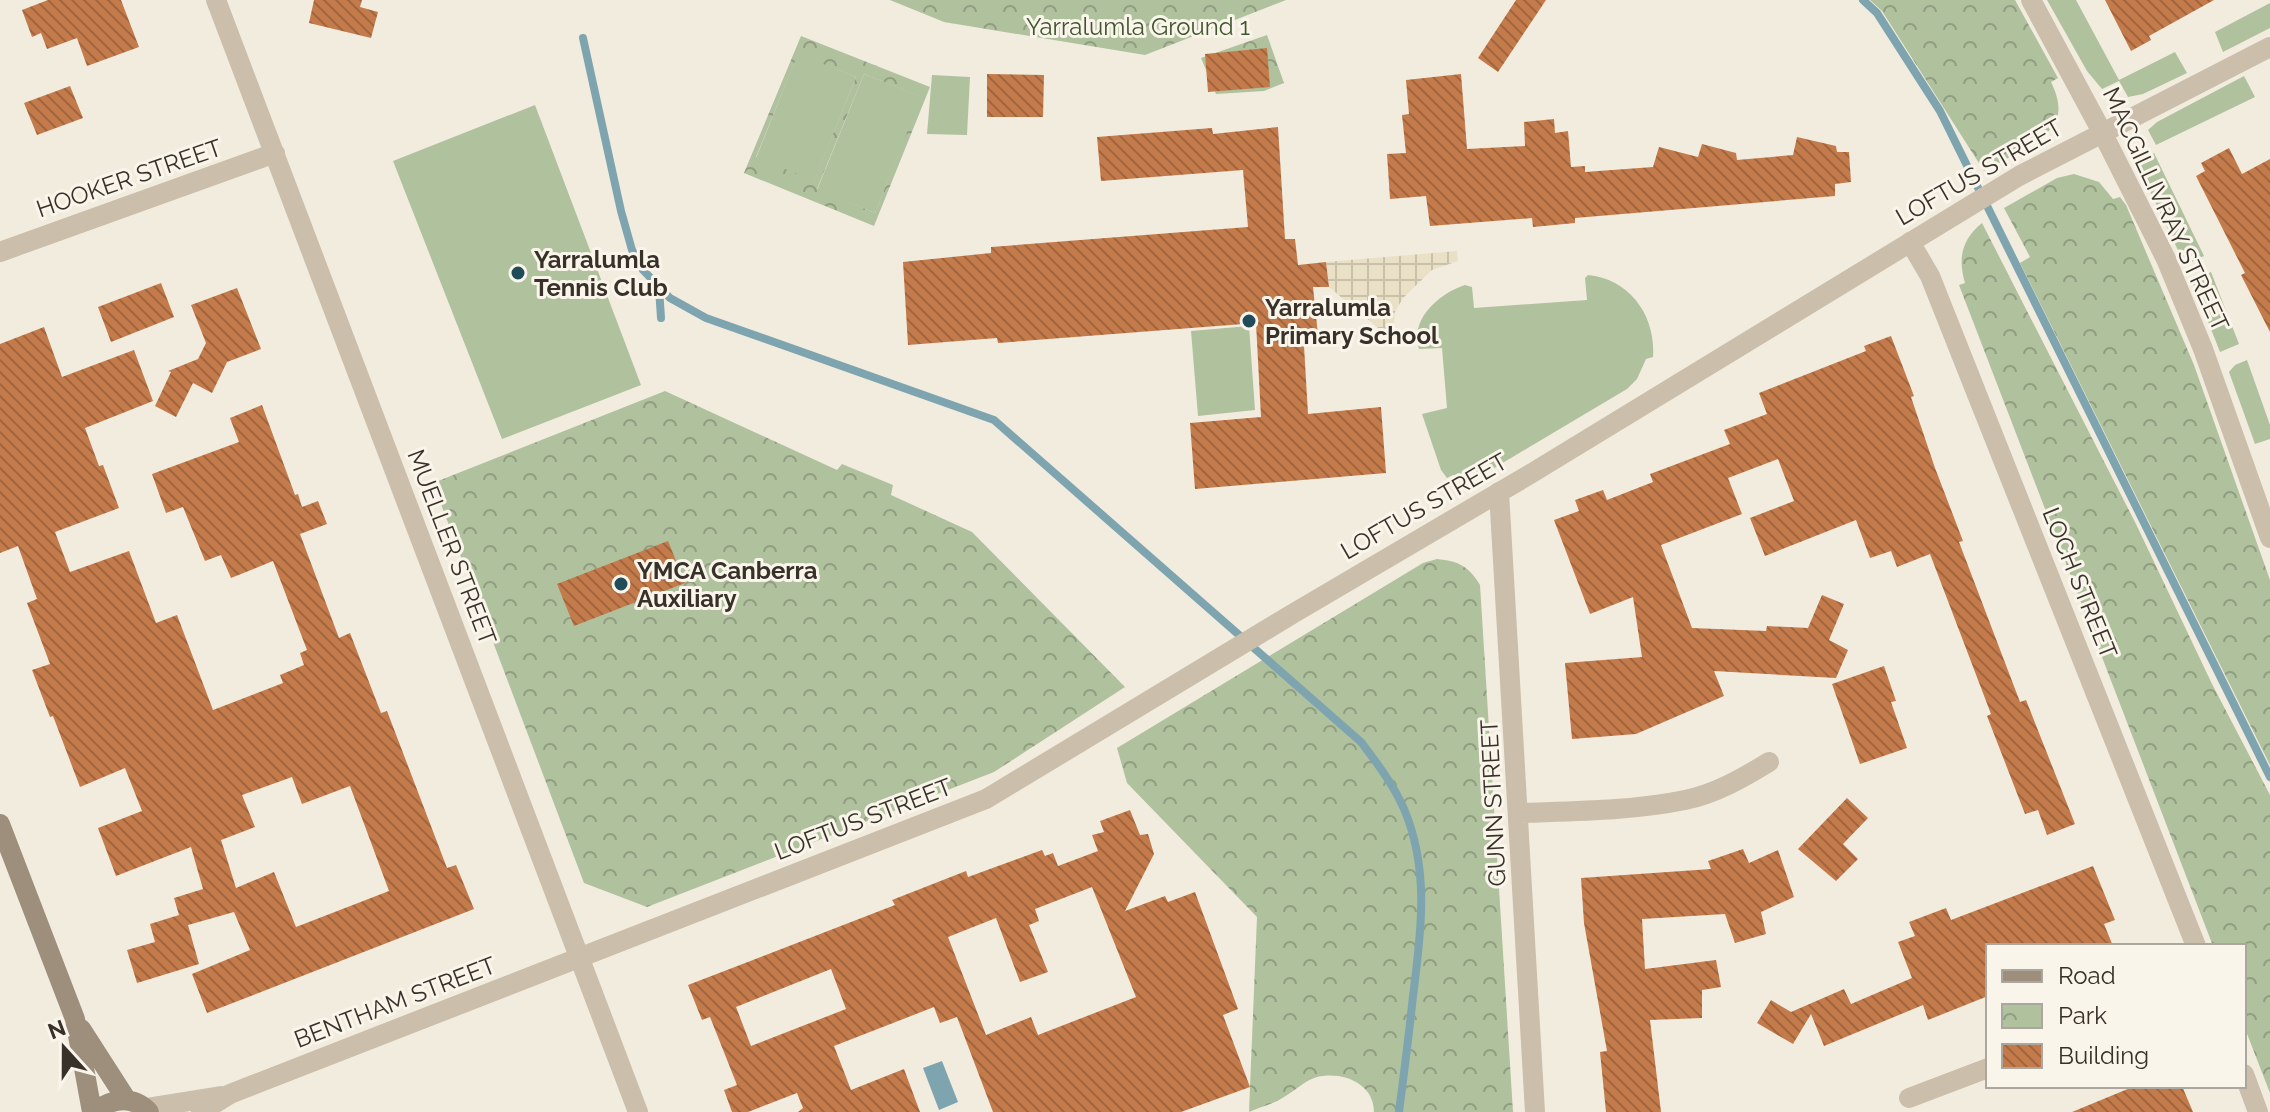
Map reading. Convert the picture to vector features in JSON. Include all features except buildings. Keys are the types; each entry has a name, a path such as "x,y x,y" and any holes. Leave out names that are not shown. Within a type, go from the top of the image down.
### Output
{"main road":[{"path":"0,824 75,1019 92,1112 107,1102 126,1099"},
{"path":"75,1019 126,1099 147,1110"}],"street":[{"name":"MUELLER STREET","path":"216,0 638,1112"},
{"name":"MACGILLIVRAY STREET","path":"2031,0 2166,259 2198,337 2270,538"},
{"name":"LOFTUS STREET","path":"579,958 986,799 1995,191 2102,132 2270,47"},
{"name":"HOOKER STREET","path":"0,252 275,153"},
{"name":"LOCH STREET","path":"1910,242 1930,276 2195,944"},
{"name":"GUNN STREET","path":"1499,492 1535,1112"},
{"path":"1520,813 1620,809 1688,800 1742,779 1769,762"},
{"name":"BENTHAM STREET","path":"147,1110 230,1094 579,958"},
{"path":"1909,1098 1986,1069"},
{"path":"2246,1079 2258,1112"},
{"name":"BENTHAM STREET","path":"201,1112 230,1094"}],"green space":[{"name":"Yarralumla Ground 1","path":"890,0 1286,0 1145,55 944,22"},
{"path":"1870,0 2015,0 2058,78 2051,82 2058,105 2056,122 2044,136 1984,171 1882,11"},
{"path":"2047,0 2076,0 2119,80 2175,52 2187,73 2143,94 2128,97 2119,81 2102,89 2087,71"},
{"path":"2270,3 2270,28 2223,52 2215,32"},
{"path":"1267,35 1284,83 1264,91 1216,94 1201,58"},
{"path":"801,36 930,87 874,226 744,173","holes":["798,54 856,77 814,181 756,157","864,74 921,97 875,213 817,189"]},
{"path":"798,53 856,77 814,182 756,158"},
{"path":"864,74 922,97 875,213 817,190"},
{"path":"932,75 970,77 967,135 927,134"},
{"path":"2244,76 2255,97 2156,145 2148,130 2157,122"},
{"name":"Yarralumla Tennis Club","path":"535,105 641,385 502,439 393,161"},
{"path":"2154,153 2204,256 2185,265 2140,170 2139,161"},
{"path":"2074,174 2099,182 2113,199 2120,197 2126,205 2194,365 2270,580 2270,765 2020,263 2030,257 2004,208 2057,178"},
{"path":"1982,223 2270,795 2270,1093 2246,1031 2246,944 2212,944 1959,285 1965,283 1963,250"},
{"path":"2211,272 2239,344 2220,352 2192,281"},
{"path":"1588,275 1616,284 1637,302 1650,327 1653,357 1646,359 1637,379 1627,389 1479,477 1465,481 1453,475 1447,478 1441,470 1422,414 1447,408 1442,348 1419,349 1417,338 1418,327 1429,309 1446,294 1465,285 1472,287 1474,308 1587,300 1585,278"},
{"path":"1249,326 1255,410 1198,416 1191,331"},
{"path":"2247,360 2270,425 2270,439 2255,444 2229,372 2235,365"},
{"path":"665,391 837,470 842,464 893,485 891,495 972,532 1125,687 994,772 647,907 584,883 433,483"},
{"path":"1437,559 1462,566 1472,573 1480,585 1513,1112 1374,1112 1373,1102 1363,1087 1346,1078 1327,1076 1312,1079 1280,1099 1249,1112 1257,917 1127,783 1117,748 1423,563"}],"shaded area":[{"path":"1457,251 1458,261 1432,270 1403,298 1395,312 1393,331 1383,332 1329,287 1326,262"}],"water":[{"path":"942,1061 958,1102 939,1110 923,1068"}],"waterway":[{"path":"1863,0 1877,13 1940,111 2270,777"},
{"path":"583,38 632,250 643,270 670,298 706,318 994,420 1361,742 1390,782 1404,809 1418,855 1421,902 1419,949 1399,1112"},
{"path":"659,288 661,318"}],"place":[{"name":"Yarralumla Tennis Club","path":"518,273"},
{"name":"Yarralumla Primary School","path":"1249,321"},
{"name":"YMCA Canberra Auxiliary","path":"621,584"}]}
